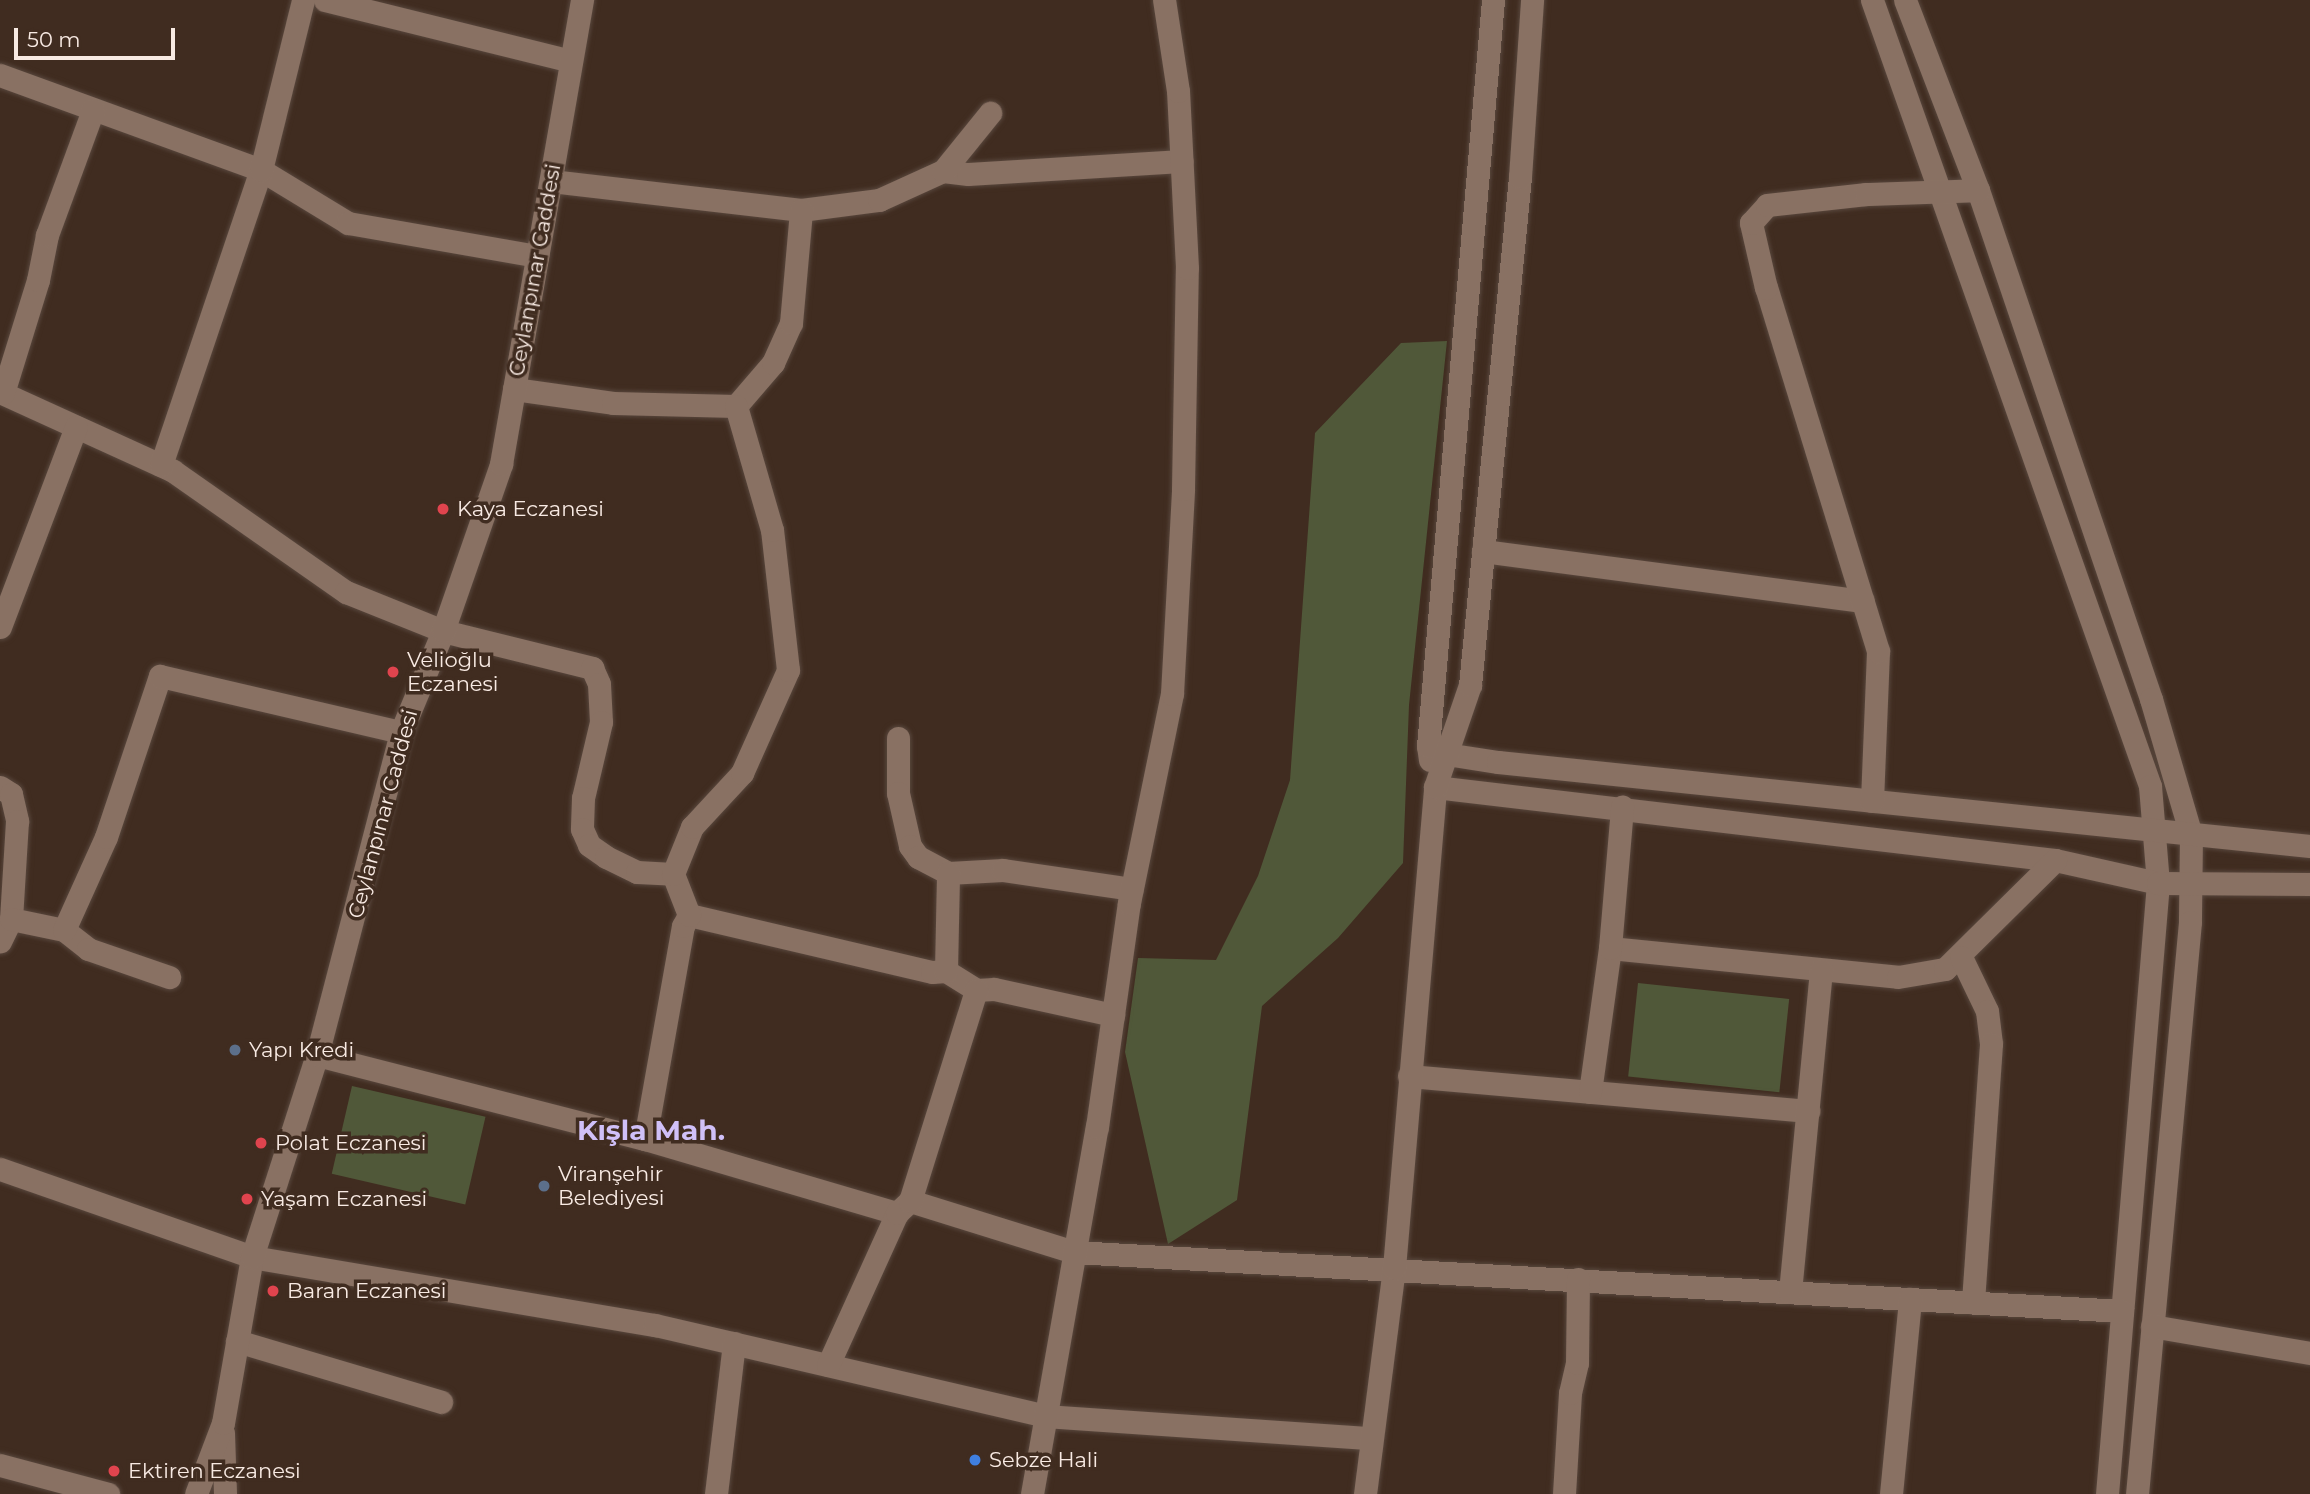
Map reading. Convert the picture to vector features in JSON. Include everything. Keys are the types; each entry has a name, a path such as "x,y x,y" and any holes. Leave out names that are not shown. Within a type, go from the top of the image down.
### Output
{"street":[{"path":"161,465 261,170 303,0"},
{"path":"325,0 571,61"},
{"name":"Ceylanpınar Caddesi","path":"223,1423 252,1257 317,1055 401,732 443,631 502,464 582,0"},
{"path":"1032,1494 1132,889 1172,694 1183,489 1187,268 1178,91 1164,0"},
{"path":"1366,1494 1370,1438 1394,1268 1435,787 1493,0"},
{"path":"1437,750 1470,685 1532,0"},
{"path":"1872,0 2150,786 2158,883 2107,1494"},
{"path":"1905,0 1978,190 2151,699 2191,835 2190,886 2137,1494"},
{"path":"0,75 93,110 112,112 261,170 348,223 537,256"},
{"path":"93,110 47,235 38,280 1,392 161,465 346,592 443,631 592,668 599,684 601,722 583,798 582,829 589,845 606,857 637,872 673,874"},
{"path":"551,181 801,210 879,200 943,171 990,113"},
{"path":"943,171 968,174 1182,161"},
{"path":"1872,801 1878,651 1770,300 1751,223 1767,205 1866,194 1941,194 1978,190"},
{"path":"736,406 773,363 792,323 801,210"},
{"path":"514,389 613,403 736,406"},
{"path":"645,1139 683,926 689,915 673,874 692,827 742,773 788,670 772,530 736,406"},
{"path":"0,628 76,427"},
{"path":"1483,551 1863,601"},
{"path":"64,930 106,837 160,676 401,732"},
{"path":"898,738 898,793 910,846 918,857 948,873 1003,870 1132,889"},
{"path":"1437,750 1872,801 2310,846"},
{"path":"0,787 11,794 17,821 11,919 0,942"},
{"path":"1435,787 2055,860 2158,883 2190,886 2310,884"},
{"path":"1590,1092 1610,948 1622,807"},
{"path":"1610,948 1898,977 1945,969 1961,957 2055,860"},
{"path":"946,971 948,873"},
{"path":"689,915 932,972 946,971 976,990 995,989 1113,1014"},
{"path":"11,919 64,930 88,949 169,977"},
{"path":"1961,957 1987,1012 1992,1044 1973,1302"},
{"path":"1790,1292 1821,970"},
{"path":"828,1365 904,1207 976,990"},
{"path":"317,1055 1074,1252 2122,1311"},
{"path":"1409,1076 1808,1111"},
{"path":"0,1169 252,1257 655,1325 1045,1416 1370,1438"},
{"path":"1564,1494 1570,1393 1577,1363 1578,1279"},
{"path":"1891,1494 1910,1298"},
{"path":"2152,1326 2310,1353"},
{"path":"237,1341 441,1402"},
{"path":"716,1494 734,1343"},
{"path":"196,1494 223,1423"},
{"path":"223,1423 225,1494"},
{"path":"0,1465 74,1490 108,1494"},
{"path":"205,1494 214,1494"}],"green space":[{"path":"1447,341 1409,705 1403,863 1338,938 1262,1006 1237,1200 1168,1244 1125,1052 1138,958 1216,960 1258,876 1290,780 1315,433 1401,343"},
{"path":"1638,983 1789,999 1779,1092 1628,1076"},
{"path":"352,1086 485,1117 465,1205 332,1174"}],"place":[{"name":"Kaya Eczanesi","path":"443,509"},
{"name":"Velioğlu Eczanesi","path":"393,672"},
{"name":"Yapı Kredi","path":"235,1050"},
{"name":"Polat Eczanesi","path":"261,1143"},
{"name":"Viranşehir Belediyesi","path":"544,1186"},
{"name":"Yaşam Eczanesi","path":"247,1199"},
{"name":"Baran Eczanesi","path":"273,1291"},
{"name":"Sebze Hali","path":"975,1460"},
{"name":"Ektiren Eczanesi","path":"114,1471"}],"district":[{"name":"Kışla Mah.","path":"651,1130"}]}
